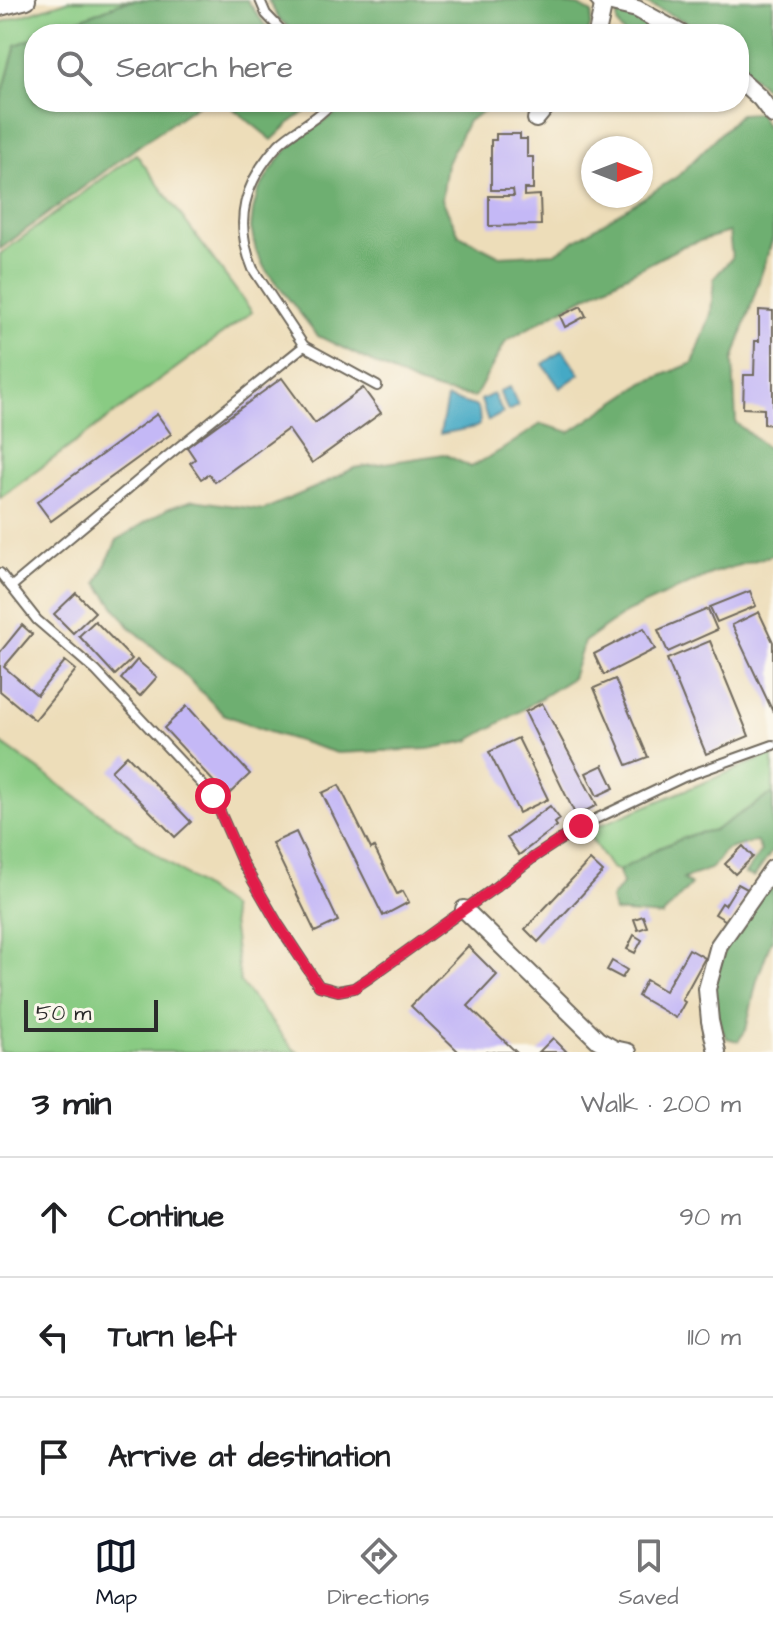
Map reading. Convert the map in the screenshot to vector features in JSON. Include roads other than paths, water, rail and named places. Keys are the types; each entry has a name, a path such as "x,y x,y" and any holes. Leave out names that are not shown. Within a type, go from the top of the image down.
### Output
{"street":[{"path":"0,7 27,0"},
{"path":"598,24 602,0 637,9 664,24"},
{"path":"749,88 773,115"},
{"path":"536,119 542,112"},
{"path":"717,1052 707,989 719,945 773,868"},
{"path":"464,909 598,1040 614,1049 628,1052"}],"lane":[{"path":"260,0 266,14 276,24"},
{"path":"321,112 280,143 247,191 243,232 253,269 304,346 377,386"},
{"path":"11,587 304,346"},
{"path":"0,573 37,620 96,671 213,796 242,862 278,924 319,986 338,991 354,988 581,826 684,777 773,745"}],"water":[{"path":"563,350 580,374 560,388 543,364"},
{"path":"510,387 518,406 508,411 499,391"},
{"path":"493,394 503,413 488,421 481,400"},
{"path":"447,398 475,406 479,411 480,424 440,434"}]}
